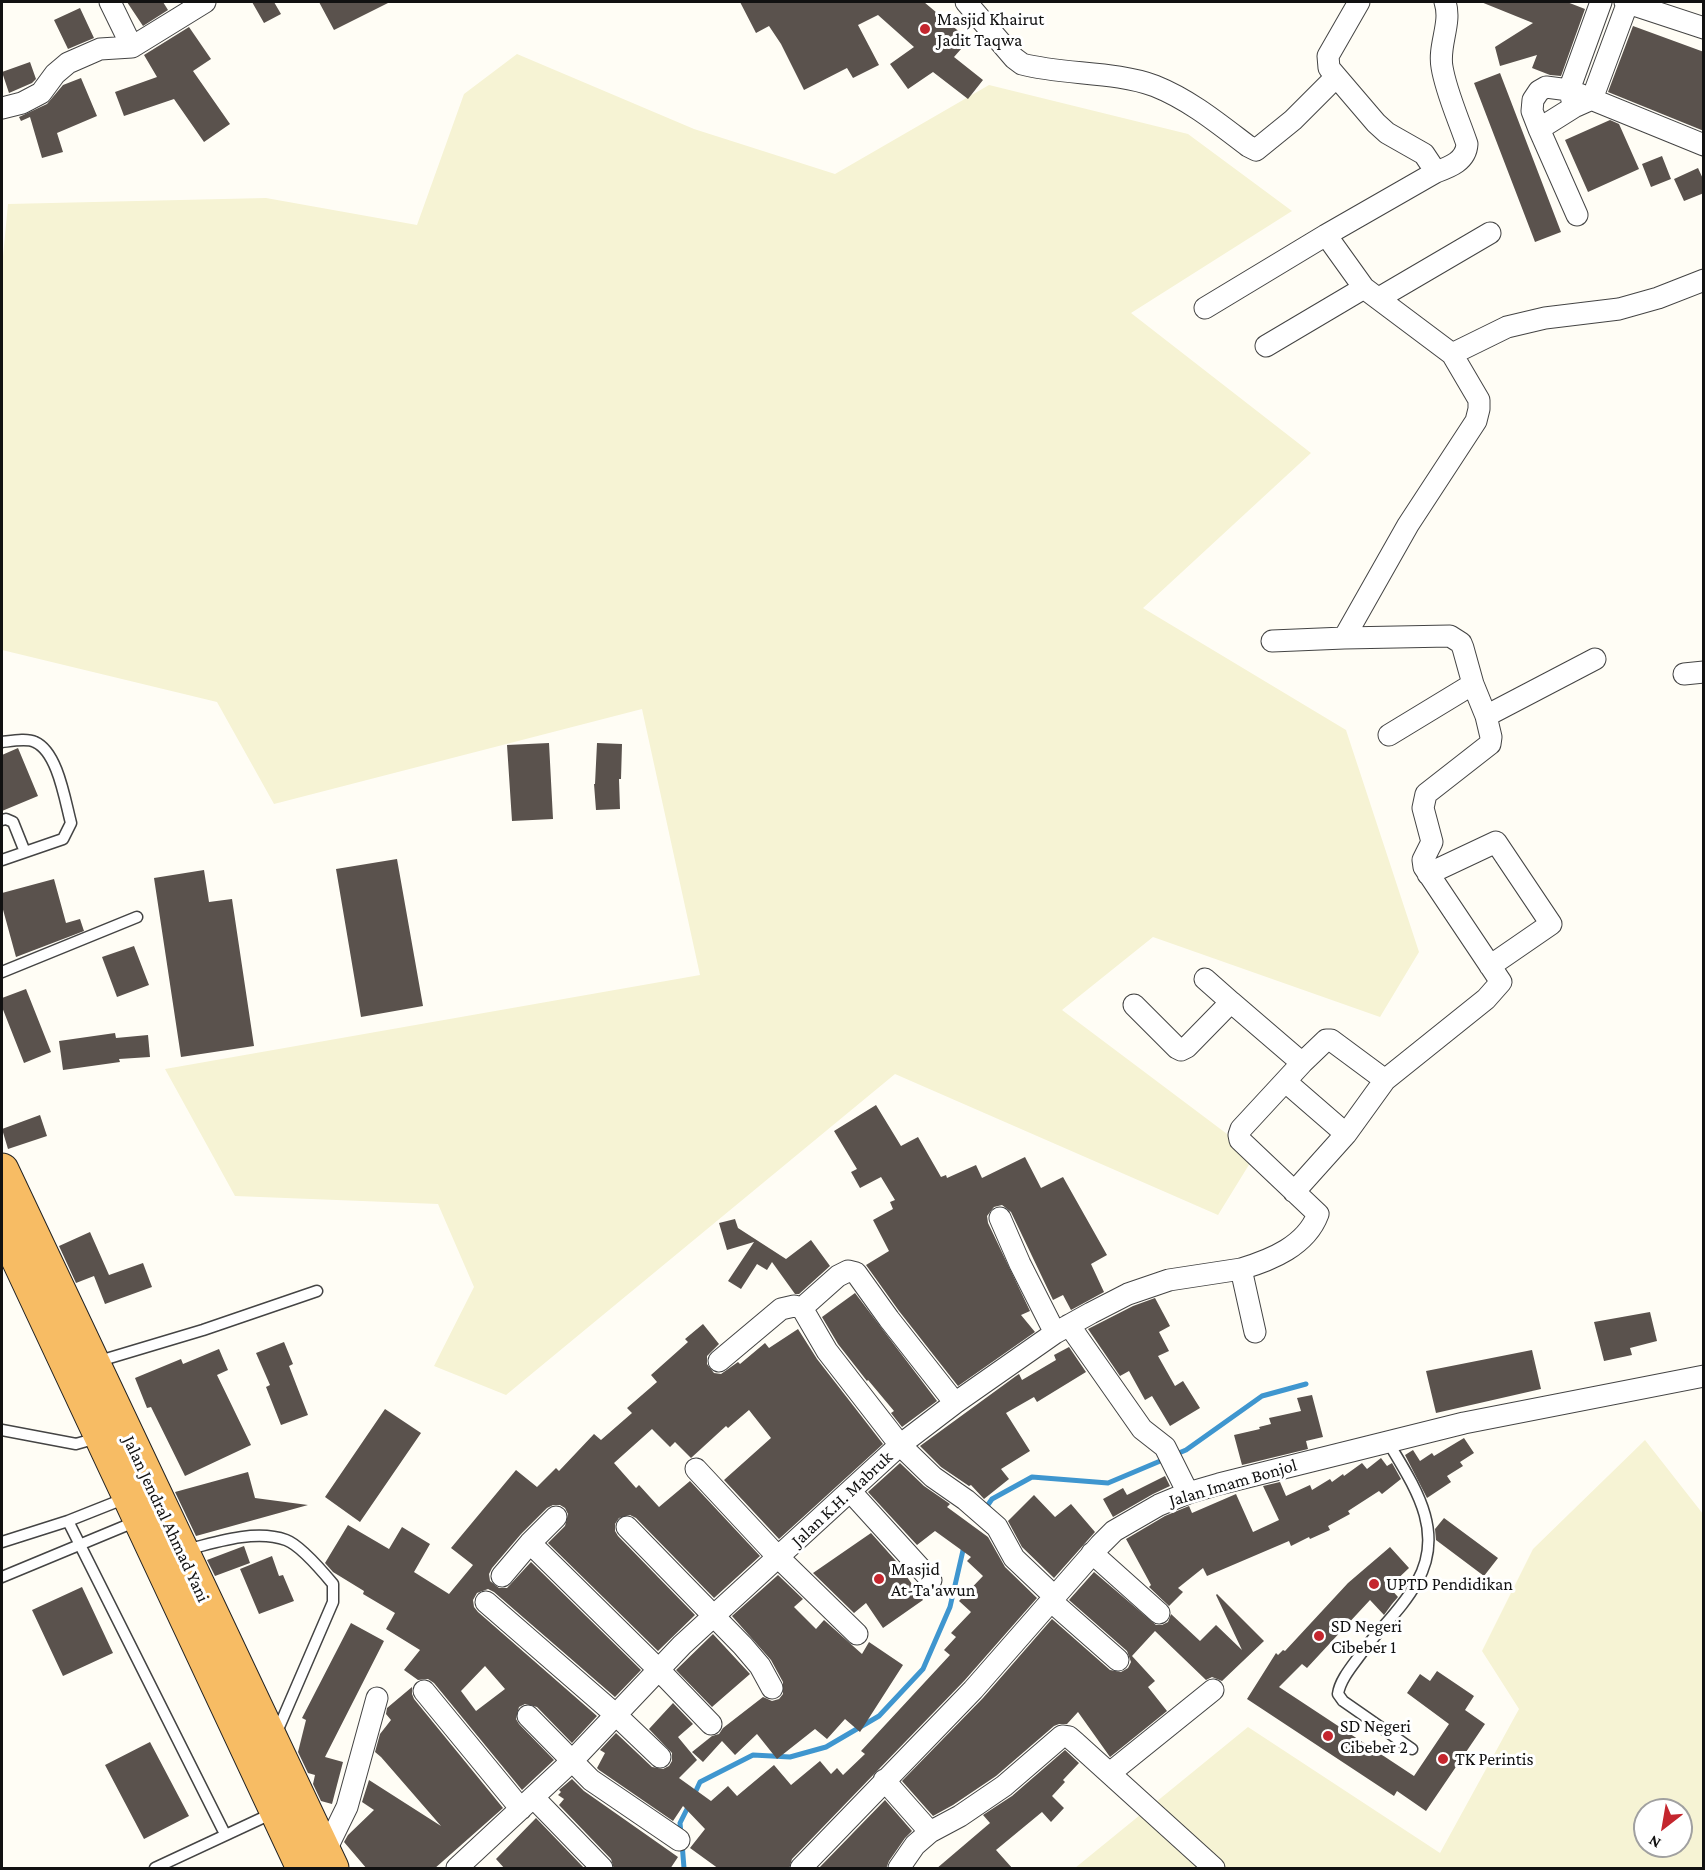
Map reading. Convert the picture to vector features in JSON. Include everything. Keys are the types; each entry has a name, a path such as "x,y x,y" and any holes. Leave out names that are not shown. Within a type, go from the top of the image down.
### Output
{"highway":[{"name":"Jalan Jendral Ahmad Yani","path":"2,1170 272,1743 320,1864"},
{"name":"Jalan Jendral Ahmad Yani","path":"2,1225 276,1811 320,1864"}],"street":[{"path":"110,2 132,47"},
{"path":"2,108 22,103 41,93 55,74 77,59 100,49 132,47 205,2"},
{"path":"966,2 1014,58 1022,64 1153,86 1202,112 1256,150 1293,120 1336,77"},
{"path":"1359,2 1328,56 1329,68 1361,107 1387,133 1424,153 1436,172"},
{"path":"1205,308 1326,235 1436,172 1455,164 1463,157 1467,151 1467,144 1442,68 1442,48 1447,17 1445,2"},
{"path":"1578,99 1601,2"},
{"path":"1539,129 1578,99 1627,2 1704,28"},
{"path":"1577,214 1532,111 1533,100 1539,91 1546,87 1704,145"},
{"path":"1266,346 1490,233"},
{"path":"1326,235 1372,293 1452,354 1479,400 1476,421 1408,525 1344,638"},
{"path":"1452,354 1507,327 1545,318 1619,309 1658,298 1704,280"},
{"path":"1272,641 1450,636 1461,643 1473,684 1486,716 1491,737 1490,744 1426,794 1423,807 1432,842 1423,860 1428,874 1501,982 1495,991 1385,1080 1346,1134 1294,1192 1240,1140 1240,1129 1302,1063 1328,1040 1385,1080"},
{"path":"1486,716 1595,659"},
{"path":"1389,735 1473,684"},
{"path":"1428,874 1496,842 1551,924 1490,966"},
{"path":"1205,979 1302,1063"},
{"path":"1134,1005 1181,1050 1187,1047 1231,1002"},
{"path":"1286,1082 1346,1134"},
{"name":"Jalan K.H. Mabruk","path":"457,1869 572,1761 658,1669 900,1445 955,1403 1062,1329 1128,1294 1169,1280 1240,1269 1275,1256 1291,1247 1313,1227 1318,1214 1294,1192"},
{"path":"1000,1218 1020,1264 1062,1329 1142,1429 1169,1454 1188,1493"},
{"path":"1240,1269 1255,1332"},
{"path":"802,1308 838,1276 848,1271 856,1273 955,1403"},
{"path":"718,1361 781,1310 794,1306 802,1308 827,1351 900,1445 933,1477 966,1500 997,1527 1014,1558 1053,1599 1118,1660"},
{"name":"Jalan Imam Bonjol","path":"801,1869 884,1780 973,1690 1092,1553 1114,1531 1133,1519 1188,1493 1299,1463 1464,1423 1704,1376"},
{"path":"696,1468 778,1557 857,1634"},
{"path":"851,1492 931,1580"},
{"path":"502,1576 556,1517"},
{"path":"627,1527 743,1646 759,1666 772,1688"},
{"path":"530,1543 711,1724"},
{"path":"1092,1553 1159,1612"},
{"path":"486,1602 616,1715 660,1757"},
{"path":"1110,1773 1213,1690"},
{"path":"424,1691 527,1803 602,1869"},
{"path":"320,1864 347,1807 377,1698"},
{"path":"528,1716 591,1780 679,1840"},
{"path":"899,1869 915,1845 930,1832 1004,1786 1062,1736 1069,1737 1076,1743 1214,1869"},
{"path":"884,1780 930,1832"}],"lane":[{"path":"2,742 33,741 46,750 61,782 71,823 63,839 2,860"},
{"path":"2,820 13,822 25,852"},
{"path":"2,972 137,917"},
{"path":"93,1363 202,1330 316,1291"},
{"path":"2,1430 76,1444 100,1437"},
{"path":"1388,1442 1423,1504 1427,1520 1428,1551 1417,1582 1352,1666 1338,1694 1343,1701 1412,1749"},
{"path":"2,1542 68,1521 133,1509"},
{"path":"2,1577 79,1544 133,1509"},
{"path":"68,1521 225,1834"},
{"path":"181,1551 227,1539 254,1536 287,1540 312,1560 333,1584 333,1602 272,1743"},
{"path":"155,1869 276,1811"}],"shaded area":[{"path":"517,54 694,129 835,174 989,85 1188,134 1292,211 1131,313 1311,453 1143,608 1346,730 1419,952 1380,1017 1153,937 1062,1010 1255,1155 1218,1215 895,1074 506,1395 434,1366 474,1287 438,1204 235,1196 165,1069 700,975 642,709 274,804 217,702 2,650 2,267 8,204 266,198 417,225 464,94"},
{"path":"1645,1440 1703,1514 1703,1868 1075,1868 1248,1727 1440,1853 1519,1709 1482,1651 1533,1549"}],"building":[{"path":"127,2 163,2 168,10 143,26"},
{"path":"252,2 274,2 281,14 264,23"},
{"path":"319,2 390,2 334,30"},
{"path":"740,2 924,2 969,40 954,57 983,80 968,99 933,72 908,89 890,64 914,47 878,15 858,25 879,65 853,78 847,68 804,90 781,44 769,26 756,33"},
{"path":"1481,2 1567,2 1585,9 1561,76 1550,75 1532,68 1537,55 1500,66 1495,47 1533,23"},
{"path":"80,8 94,38 68,49 54,20"},
{"path":"1633,26 1704,52 1704,131 1608,92"},
{"path":"189,27 211,59 193,71 230,124 204,142 174,99 124,116 115,92 157,77 144,55"},
{"path":"30,62 36,79 9,93 2,72"},
{"path":"1500,73 1561,232 1535,242 1474,83"},
{"path":"81,78 97,116 57,133 63,152 42,158 30,117 21,121 19,117 47,104 63,85"},
{"path":"1610,120 1619,124 1639,169 1588,192 1565,140"},
{"path":"1662,156 1671,179 1651,187 1642,164"},
{"path":"1698,168 1704,181 1704,193 1684,201 1674,179"},
{"path":"549,743 553,819 512,821 507,745"},
{"path":"597,743 622,744 621,779 619,779 620,809 596,810 594,784"},
{"path":"18,748 38,796 2,811 2,755"},
{"path":"397,859 423,1006 361,1017 336,869"},
{"path":"204,870 209,902 232,899 254,1046 181,1057 154,878"},
{"path":"54,879 66,923 80,919 84,931 16,957 2,906 2,893"},
{"path":"134,946 149,985 117,997 102,957"},
{"path":"26,989 51,1052 24,1063 2,1007 2,998"},
{"path":"115,1033 116,1038 148,1035 150,1057 119,1059 120,1062 63,1070 59,1041"},
{"path":"876,1105 901,1146 918,1137 941,1177 946,1175 947,1178 976,1165 982,1178 1025,1157 1041,1188 1063,1177 1107,1255 1091,1264 1104,1292 1071,1310 1063,1295 1053,1300 1011,1212 1002,1205 994,1207 987,1216 988,1223 1030,1311 1021,1315 1035,1332 958,1386 866,1265 889,1251 873,1220 893,1209 890,1202 895,1200 881,1177 860,1188 851,1172 857,1169 834,1131"},
{"path":"40,1115 47,1136 8,1149 2,1129"},
{"path":"735,1219 738,1228 786,1259 811,1240 830,1266 799,1294 795,1294 772,1262 767,1270 757,1264 741,1289 728,1281 754,1242 727,1250 719,1223"},
{"path":"90,1232 109,1275 143,1263 152,1287 105,1304 94,1276 76,1283 59,1246"},
{"path":"855,1293 937,1401 902,1427 891,1413 894,1411 838,1344 822,1317"},
{"path":"1155,1298 1170,1326 1159,1332 1169,1351 1158,1356 1175,1386 1183,1381 1200,1408 1170,1426 1152,1396 1145,1400 1129,1371 1120,1376 1088,1329 1133,1306"},
{"path":"1650,1312 1657,1341 1630,1348 1632,1355 1604,1361 1594,1322"},
{"path":"703,1324 719,1344 707,1356 707,1364 714,1373 721,1374 738,1362 740,1364 765,1343 769,1348 798,1329 817,1359 883,1444 779,1539 724,1480 771,1438 749,1410 728,1428 726,1426 691,1458 675,1442 670,1447 652,1429 614,1463 636,1488 639,1485 659,1507 690,1481 760,1556 714,1598 636,1518 630,1515 619,1518 615,1524 618,1536 695,1615 658,1651 548,1543 565,1526 568,1514 560,1505 547,1508 492,1568 489,1574 490,1581 499,1588 507,1588 531,1562 641,1670 615,1697 494,1592 488,1589 477,1593 473,1600 478,1612 597,1716 572,1743 537,1707 525,1704 519,1707 516,1719 519,1724 554,1760 522,1790 434,1683 428,1679 418,1680 404,1670 420,1650 386,1629 395,1613 363,1594 364,1591 333,1572 325,1563 348,1525 389,1549 402,1527 430,1544 414,1572 449,1594 473,1565 451,1548 516,1470 537,1487 556,1468 559,1471 594,1434 601,1440 632,1413 627,1408 657,1382 651,1375 688,1342 685,1339","holes":["485,1666 505,1689 476,1711 461,1691"]},
{"path":"284,1342 293,1364 289,1366 308,1415 281,1425 266,1387 270,1385 256,1353"},
{"path":"1069,1347 1086,1372 1037,1402 1034,1397 1006,1413 1030,1451 1001,1469 1009,1479 984,1499 971,1485 969,1486 941,1467 920,1446 1019,1374 1022,1380 1056,1360 1054,1355"},
{"path":"219,1349 228,1370 217,1375 251,1445 185,1476 151,1407 147,1408 135,1378 181,1359 183,1364"},
{"path":"1532,1350 1541,1389 1436,1413 1426,1371"},
{"path":"1312,1395 1323,1437 1306,1441 1308,1449 1242,1465 1234,1435 1271,1424 1269,1418 1301,1411 1297,1398"},
{"path":"385,1409 421,1433 360,1522 325,1497"},
{"path":"1464,1438 1474,1453 1460,1462 1463,1466 1447,1476 1451,1482 1427,1498 1405,1455 1413,1450 1420,1461 1432,1453 1434,1456"},
{"path":"1381,1458 1387,1466 1392,1463 1401,1479 1382,1494 1379,1491 1348,1511 1350,1514 1328,1526 1330,1530 1310,1539 1309,1537 1291,1546 1289,1541 1207,1576 1203,1568 1178,1588 1183,1592 1169,1606 1149,1587 1151,1585 1126,1539 1165,1516 1189,1506 1192,1513 1236,1494 1253,1532 1279,1520 1263,1486 1280,1482 1286,1496 1310,1485 1312,1490 1330,1479 1332,1482 1343,1474 1344,1476 1362,1463 1367,1469"},
{"path":"900,1463 924,1486 950,1504 947,1507 988,1537 1005,1567 1037,1598 964,1681 792,1859 789,1869 719,1869 690,1848 705,1829 683,1806 673,1821 599,1770 597,1768 605,1753 600,1750 616,1733 652,1767 663,1769 669,1766 672,1753 649,1729 673,1703 693,1724 678,1737 697,1760 679,1778 711,1801 728,1786 737,1796 774,1765 791,1785 820,1761 831,1774 837,1768 843,1775 865,1754 861,1751 950,1655 944,1650 956,1637 951,1633 971,1612 959,1601 983,1576 967,1561 971,1557 935,1531 917,1545 868,1492"},
{"path":"248,1472 255,1498 308,1505 196,1536 175,1492"},
{"path":"1165,1476 1170,1486 1113,1517 1103,1499 1123,1488 1127,1495"},
{"path":"1034,1495 1055,1517 1071,1504 1095,1532 1054,1578 1022,1547 1008,1521"},
{"path":"1444,1518 1498,1558 1484,1576 1436,1540 1435,1529"},
{"name":"Masjid At-Ta'awun","path":"871,1533 896,1561 923,1600 883,1628 866,1603 854,1613 813,1573"},
{"path":"244,1546 250,1563 215,1576 207,1560"},
{"path":"1390,1547 1409,1568 1389,1587 1398,1597 1384,1615 1370,1600 1307,1668 1302,1664 1279,1687 1414,1776 1449,1724 1407,1693 1420,1674 1430,1681 1437,1671 1474,1696 1465,1710 1485,1724 1426,1811 1397,1791 1394,1796 1247,1699 1276,1653 1278,1655 1283,1650 1285,1651 1348,1583"},
{"path":"272,1556 279,1576 283,1575 294,1601 259,1614 240,1569"},
{"path":"1094,1572 1156,1625 1168,1622 1171,1614 1200,1641 1216,1625 1242,1650 1217,1594 1264,1641 1222,1681 1212,1677 1206,1680 1155,1631 1132,1656 1155,1681 1148,1687 1167,1711 1110,1757 1078,1712 1067,1724 1054,1726 996,1776 933,1816 902,1781 983,1698 1052,1619 1110,1670 1121,1672 1128,1668 1131,1662 1127,1651 1069,1600"},
{"path":"778,1575 803,1599 794,1607 816,1629 824,1620 862,1654 869,1642 903,1665 860,1732 845,1719 827,1739 815,1729 777,1759 757,1734 735,1755 722,1741 703,1762 692,1752 712,1736 719,1734 723,1728 763,1697 772,1701 779,1699 783,1694 783,1682 771,1660 732,1616"},
{"path":"82,1587 113,1653 63,1676 32,1610"},
{"path":"351,1623 384,1641 325,1757 343,1762 332,1804 321,1801 313,1784 315,1775 308,1773 298,1752 306,1720 302,1718"},
{"path":"713,1634 750,1674 712,1707 676,1670"},
{"path":"412,1687 414,1699 503,1808 434,1869 367,1869 344,1842 348,1835 374,1810 362,1802 369,1780 441,1826 375,1752 380,1734 391,1720 386,1714 387,1708"},
{"path":"150,1742 189,1816 144,1839 105,1765"},
{"path":"1065,1750 1079,1763 1052,1796 1064,1808 1051,1822 1042,1812 996,1850 1013,1869 936,1869 990,1823 983,1815 1012,1796"},
{"path":"572,1779 584,1791 678,1857 670,1869 614,1869 611,1859 559,1805 564,1799 558,1795 561,1792 559,1790"},
{"path":"885,1800 912,1831 889,1861 886,1869 818,1869"},
{"path":"536,1818 585,1869 505,1869 496,1859"}],"waterway":[{"path":"1174,1455 1186,1450 1262,1396 1306,1384"},
{"path":"985,1509 992,1499 1032,1477 1108,1483 1165,1459"},
{"path":"694,1795 700,1782 753,1755 790,1757 826,1747 879,1716 923,1669 950,1607 964,1546"},
{"path":"681,1834 680,1823 690,1803"},
{"path":"682,1843 684,1868"}],"place":[{"name":"Masjid Khairut Jadit Taqwa","path":"925,29"},
{"name":"Masjid At-Ta'awun","path":"879,1579"},
{"name":"UPTD Pendidikan","path":"1374,1584"},
{"name":"SD Negeri Cibeber 1","path":"1319,1636"},
{"name":"SD Negeri Cibeber 2","path":"1328,1736"},
{"name":"TK Perintis","path":"1443,1759"}]}
